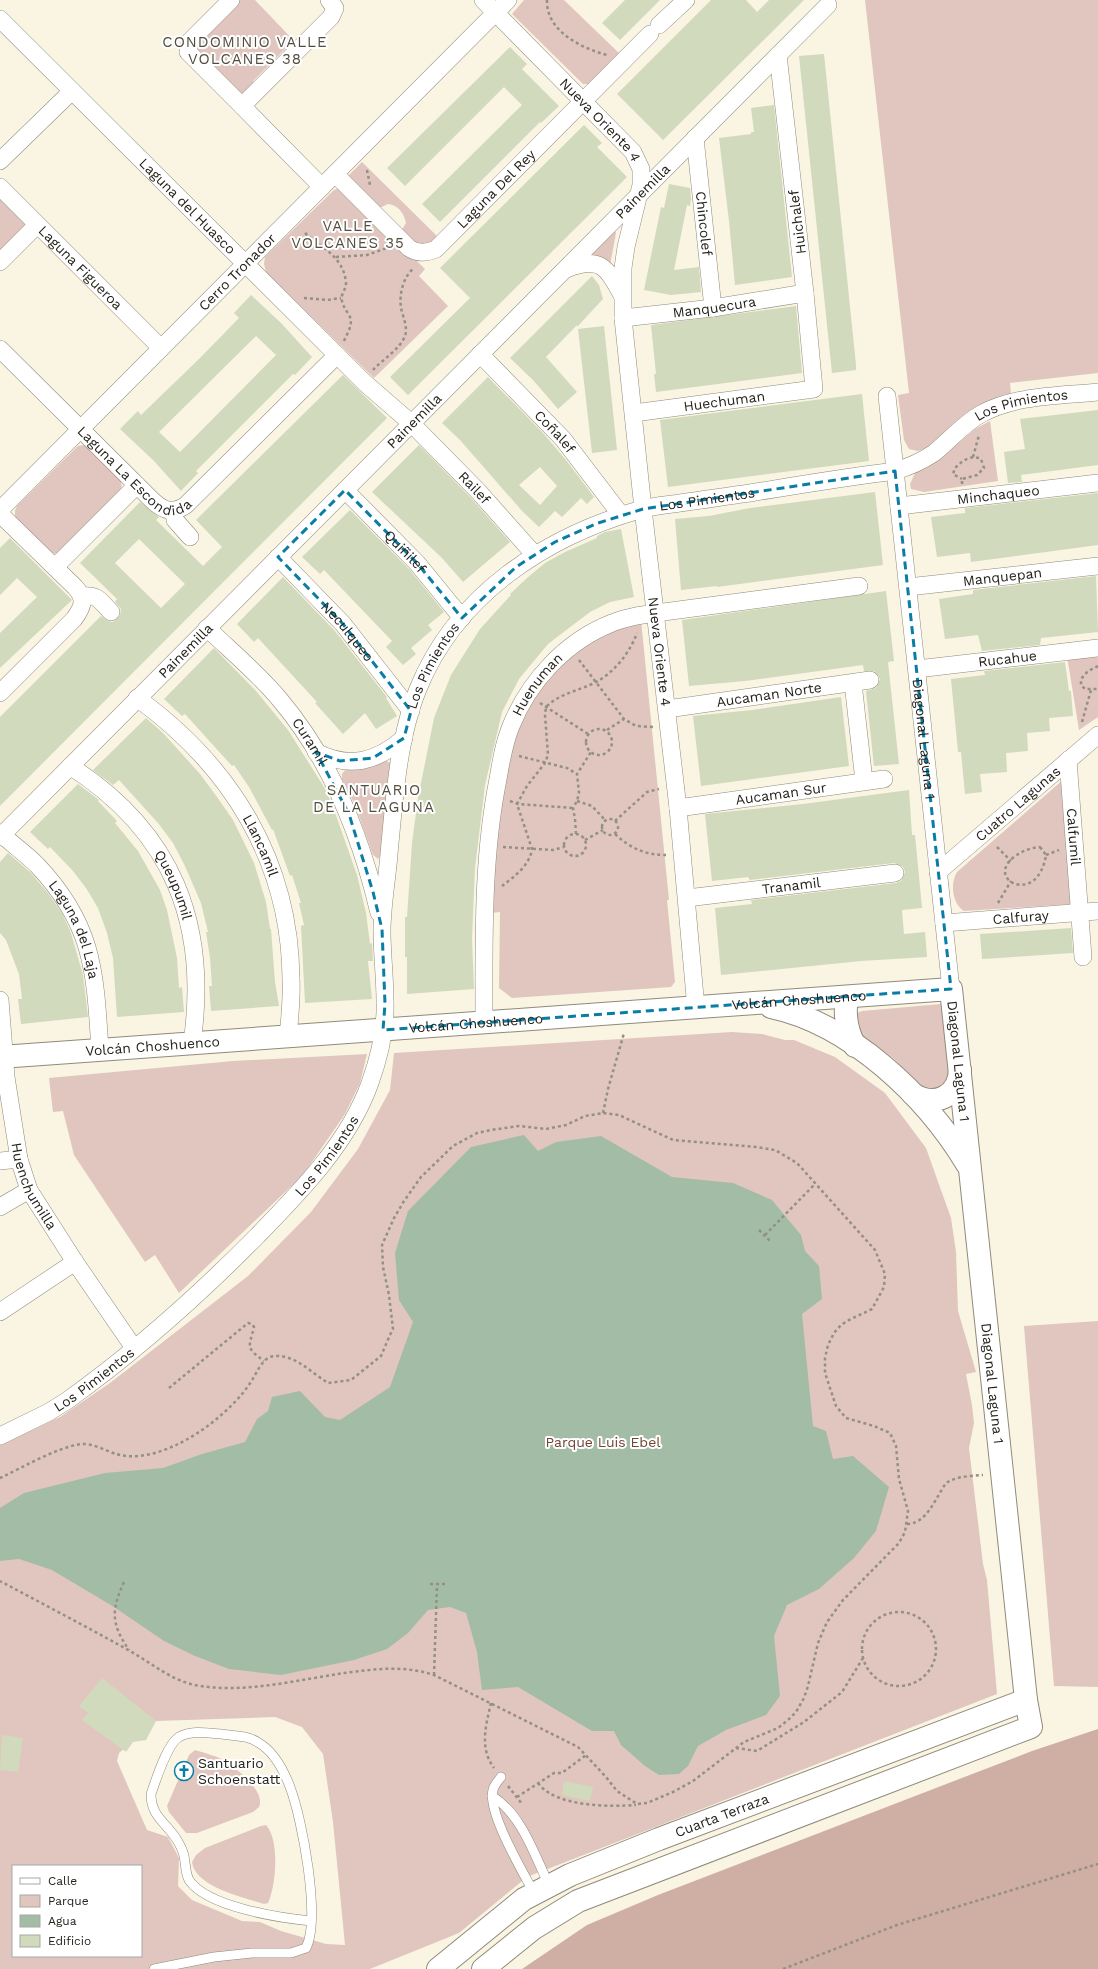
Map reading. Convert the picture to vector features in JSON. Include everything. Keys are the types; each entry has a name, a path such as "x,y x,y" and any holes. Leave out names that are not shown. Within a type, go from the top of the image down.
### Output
{"street":[{"path":"231,0 190,41 188,52 322,187"},
{"path":"242,106 331,17 335,8 329,0"},
{"name":"Nueva Oriente 4","path":"483,0 637,157 641,169 640,194 626,247 622,295 623,318 643,509 676,786 696,1008"},
{"name":"Cerro Tronador","path":"0,510 508,0"},
{"name":"Laguna Del Rey","path":"423,253 436,249 686,0"},
{"name":"Painemilla","path":"1,835 828,5"},
{"name":"Laguna del Huasco","path":"0,19 362,380 411,423"},
{"name":"Huichalef","path":"778,55 805,294 814,389"},
{"path":"0,161 72,91"},
{"name":"Chincolef","path":"695,138 713,308"},
{"path":"335,174 401,240 414,251 423,253"},
{"name":"Laguna Figueroa","path":"0,187 161,348"},
{"path":"0,262 37,225"},
{"name":"Nueva Oriente 4","path":"564,270 588,262 600,265 608,271 622,295"},
{"name":"Manquecura","path":"623,318 713,308 805,294"},
{"name":"Laguna La Escondida","path":"0,349 161,508 174,511 186,505 337,355"},
{"name":"Coñalef","path":"480,354 563,439 621,516"},
{"name":"Huechuman","path":"634,412 814,389"},
{"name":"Los Pimientos","path":"0,1436 49,1412 68,1400 182,1308 226,1267 288,1204 326,1159 349,1125 369,1087 383,1030 385,1004 382,929 390,848 404,738 410,711 427,669 450,632 498,581 534,554 576,531 643,509 895,471 915,464 932,454 971,420 992,409 1021,400 1098,392"},
{"name":"Diagonal Laguna 1","path":"887,396 1026,1700 1031,1726"},
{"name":"Railef","path":"411,423 478,491 534,554"},
{"name":"Minchaqueo","path":"899,506 1098,483"},
{"path":"55,566 137,485"},
{"name":"Quiñilef","path":"345,490 417,563 462,618"},
{"path":"174,511 174,520 190,537"},
{"path":"0,514 55,566 82,596 83,605 74,619 0,693"},
{"name":"Neculqueo","path":"278,557 343,624 410,711"},
{"name":"Manquepan","path":"908,587 1098,566"},
{"name":"Huenuman","path":"484,1023 484,895 488,846 495,796 510,726 528,695 548,667 585,636 612,623 859,586"},
{"path":"82,596 96,596 110,612"},
{"name":"Curamil","path":"207,628 280,700 316,752 342,799 354,827 368,871 382,929"},
{"name":"Rucahue","path":"917,669 1098,648"},
{"name":"Aucaman Norte","path":"667,709 870,680"},
{"path":"853,683 864,781"},
{"name":"Llancamil","path":"137,698 182,733 205,758 235,796 261,843 280,896 290,950 292,978 288,1036"},
{"name":"Cuatro Lagunas","path":"938,872 1098,735"},
{"path":"316,752 340,761 364,760 381,754 404,738"},
{"name":"Calfumil","path":"1068,760 1083,957"},
{"name":"Queupumil","path":"70,766 107,791 123,806 151,840 173,878 189,922 197,968 196,1016 192,1043"},
{"name":"Aucaman Sur","path":"678,808 884,779"},
{"name":"Laguna del Laja","path":"1,835 49,878 65,900 81,929 91,959 95,979 100,1050"},
{"name":"Tranamil","path":"687,898 895,874"},
{"name":"Calfuray","path":"944,923 1098,911"},
{"name":"Volcán Choshuenco","path":"3,1057 951,990"},
{"path":"847,997 846,1021 849,1034 855,1046"},
{"name":"Huenchumilla","path":"0,1000 3,1057 6,1077 19,1159 29,1190 75,1262 134,1348"},
{"path":"752,1004 775,1008 805,1018 826,1028 855,1046 884,1068 914,1094 951,1138 970,1170"},
{"path":"914,1094 927,1101 943,1099 949,1095 958,1084 960,1070"},
{"path":"0,1161 19,1159"},
{"path":"0,1207 29,1190"},
{"path":"0,1312 75,1262"},
{"name":"Cuarta Terraza","path":"438,1969 508,1911 541,1889 652,1842 1026,1700"},
{"name":"Cuarta Terraza","path":"483,1969 534,1928 578,1901 1031,1726"}],"lane":[{"path":"154,1969 228,1955 291,1953 306,1948 310,1940 311,1921 310,1888 306,1849 298,1811 290,1786 281,1768 271,1754 259,1743 251,1739 204,1732 178,1738 169,1750 151,1794 150,1801 155,1814 176,1838 181,1847 186,1874 190,1881 207,1895 229,1904 266,1915 311,1921"},
{"path":"501,1777 494,1786 492,1796 497,1820 504,1834 541,1889"},
{"path":"492,1796 502,1802 519,1824 541,1889"}],"path":[{"path":"547,0 548,12 552,20 569,38 590,51 625,60"},
{"path":"305,233 336,257 346,282 341,298 342,303 350,316 351,322 337,355"},
{"path":"336,257 367,255 389,247 401,240"},
{"path":"362,380 399,345 405,336 406,328 401,307 402,292 405,280 421,259 423,253"},
{"path":"278,296 311,299 341,298"},
{"path":"973,457 980,433"},
{"path":"973,457 981,459 984,468 977,474 962,480 953,474 953,471 958,465 973,457"},
{"path":"955,462 958,465"},
{"path":"962,480 962,499"},
{"path":"484,895 498,889 513,878 528,860 532,849 518,804 527,786 545,763 548,755 545,715 546,707 558,696 596,682 621,660 632,645 639,630 656,616"},
{"path":"569,648 624,719 636,726 669,728"},
{"path":"1098,666 1088,671 1080,679 1081,685 1085,689 1098,689"},
{"path":"1082,722 1091,690"},
{"path":"528,695 588,734"},
{"path":"607,730 624,719"},
{"path":"600,728 607,730 613,739 610,750 601,755 591,752 586,744 588,734 593,729 600,728"},
{"path":"504,752 567,768 577,774"},
{"path":"576,834 576,824 572,808 577,801 579,785 577,774 591,752"},
{"path":"577,801 592,806 606,821 615,821 647,792 676,786"},
{"path":"495,796 518,804 572,808"},
{"path":"606,821 602,826 603,830 608,835 615,834 629,845 647,854 682,854"},
{"path":"615,821 618,827 615,834"},
{"path":"585,840 603,830"},
{"path":"576,834 580,835 585,840 586,850 579,856 570,855 564,847 567,838 576,834"},
{"path":"488,846 553,850 564,847"},
{"path":"997,847 1011,861"},
{"path":"1040,847 1046,855 1042,869 1032,882 1026,885 1020,885 1011,881 1004,873 1011,861 1025,850 1033,848 1040,847"},
{"path":"998,907 1001,897 1011,881"},
{"path":"603,1113 608,1089 624,1034"},
{"path":"0,1478 53,1453 83,1444 118,1454 137,1456 177,1445 194,1436 240,1396 249,1385 264,1361 275,1356 285,1357 302,1364 328,1383 351,1380 381,1356 393,1329 389,1295 382,1267 382,1245 394,1218 421,1177 452,1146 477,1134 519,1126 546,1129 566,1124 585,1116 603,1113 619,1116 673,1140 757,1147 775,1150 797,1163 875,1250 882,1264 885,1274 884,1287 879,1298 872,1309 844,1322 834,1333 828,1345 825,1358 825,1373 836,1406 846,1418 874,1426 890,1433 896,1446 899,1479 908,1511 907,1524 898,1543 843,1600 827,1622 818,1643 808,1686 796,1712 778,1728 754,1736 693,1781 667,1795 647,1802 618,1806 582,1803 545,1792 538,1783"},
{"path":"765,1235 815,1184"},
{"path":"759,1230 770,1241"},
{"path":"169,1388 248,1323 252,1324 254,1328 248,1345 251,1352 264,1361"},
{"path":"907,1524 914,1524 923,1517 946,1483 950,1480 967,1476 983,1475"},
{"path":"0,1581 129,1651 166,1674 180,1681 200,1686 236,1687 265,1685 369,1670 402,1668 434,1675 578,1747 617,1791 637,1804"},
{"path":"124,1582 115,1603 114,1618 118,1633 129,1651"},
{"path":"430,1584 445,1584"},
{"path":"434,1675 437,1584"},
{"path":"736,1748 757,1751 804,1722 842,1692 863,1657 862,1646 865,1635 870,1626 879,1618 900,1612 911,1614 921,1619 929,1626 937,1647 936,1658 924,1677 915,1683 904,1686 893,1686 883,1683 867,1668 863,1657"},
{"path":"491,1703 486,1725 485,1745 492,1766 517,1797 525,1810"},
{"path":"517,1797 554,1773 562,1773 586,1755"},
{"path":"783,1969 897,1925 1098,1864"}],"highlighted area":[{"path":"895,471 951,989 383,1030 385,1004 382,929 373,892 349,814 316,752 340,761 373,758 404,738 411,711 343,624 278,557 345,490 417,563 462,618 516,567 555,542 598,523 643,509"}],"green space":[{"path":"237,0 255,0 297,44 290,51 286,48 253,81 256,85 243,97 194,52 194,43"},
{"path":"524,0 564,0 621,55 591,84 583,84 512,14"},
{"path":"865,0 1098,0 1098,373 1010,383 1011,394 981,405 965,414 930,445 918,451 909,449 904,440 898,395 909,393"},
{"path":"362,162 439,238 421,249 400,233 406,223 400,210 395,206 388,204 377,209 348,176"},
{"path":"334,190 345,190 425,269 419,276 448,306 374,378 266,272 264,264 265,257"},
{"path":"0,195 28,222 0,257"},
{"path":"615,231 616,233 610,265 590,255"},
{"path":"990,421 998,481 924,492 911,489 910,484 915,473 938,460 975,429"},
{"path":"78,446 89,446 121,479 122,492 61,554 52,553 15,517 15,511 17,506"},
{"path":"641,620 669,900 667,900 675,982 671,987 512,998 499,988 500,912 491,913 500,809 515,730 548,676 584,644"},
{"path":"1098,652 1098,717 1079,730 1067,656"},
{"path":"384,760 391,763 381,855 378,859 373,855 355,805 342,779 342,774 346,769"},
{"path":"1064,779 1072,904 964,911 960,908 953,893 953,882 957,872"},
{"path":"941,1004 949,1075 947,1085 935,1093 922,1086 893,1058 858,1033 854,1019 857,1013 862,1011"},
{"name":"Parque Luis Ebel","path":"732,1032 762,1034 785,1040 794,1040 835,1057 885,1093 926,1148 951,1218 956,1252 958,1311 976,1372 966,1374 974,1423 969,1448 983,1564 987,1580 997,1694 527,1877 459,1933 370,1969 0,1969 0,1445 60,1417 110,1383 248,1276 311,1212 358,1149 390,1090 394,1053","holes":["275,1717 302,1727 323,1754 333,1822 345,1945 326,1944 281,1931 260,1922 242,1921 192,1900 178,1886 179,1858 168,1837 147,1830 117,1761 119,1753 156,1721"]},
{"path":"367,1054 360,1083 345,1114 303,1175 179,1293 155,1255 145,1262 74,1155 63,1111 53,1112 49,1078 233,1061"},
{"path":"1098,1321 1098,1687 1054,1686 1024,1326"},
{"path":"195,1750 227,1762 244,1776 255,1788 260,1801 259,1807 253,1812 197,1833 186,1833 169,1812 167,1806 189,1755"},
{"path":"266,1825 273,1841 275,1852 275,1875 268,1903 264,1904 221,1890 202,1878 195,1871 192,1862 196,1855 205,1848"}],"shaded area":[{"path":"1098,1729 1098,1969 522,1969 587,1925 658,1895 1032,1751"}],"water":[{"path":"524,1135 538,1151 556,1142 601,1136 672,1177 733,1183 772,1200 801,1235 805,1251 819,1266 822,1299 802,1314 813,1426 826,1431 833,1459 853,1456 889,1487 876,1531 854,1558 819,1589 787,1605 774,1636 780,1696 766,1715 726,1730 698,1746 688,1766 679,1774 659,1775 645,1766 621,1745 614,1731 592,1731 518,1687 482,1690 477,1652 466,1613 450,1607 428,1610 408,1633 387,1649 354,1660 281,1675 229,1669 195,1656 164,1641 114,1607 52,1570 19,1559 0,1561 0,1508 24,1493 105,1473 163,1468 202,1454 245,1442 257,1419 268,1411 272,1397 300,1391 325,1417 340,1420 390,1387 413,1322 399,1300 395,1253 408,1211 471,1147"}],"building":[{"path":"625,0 660,0 620,40 602,23"},
{"path":"711,0 746,0 757,12 769,0 804,0 663,140 617,94"},
{"path":"510,47 527,64 522,69 559,106 541,123 540,122 440,222 422,204 522,105 504,87 405,186 387,168"},
{"path":"824,54 856,365 856,370 832,373 799,56"},
{"path":"774,105 792,277 735,285 719,138 751,134 751,132 754,132 751,108"},
{"path":"584,125 602,143 597,147 627,177 408,395 390,377 470,298 440,268"},
{"path":"669,184 690,188 691,199 690,206 687,205 674,270 699,267 701,292 671,295 644,290 661,207 664,208"},
{"path":"592,276 599,285 603,299 546,357 577,392 558,409 533,380 510,358"},
{"path":"251,295 281,323 312,357 196,471 198,473 181,491 154,461 120,429 138,411 141,415 200,358 239,318 234,313","holes":["256,336 276,355 180,452 159,432"]},
{"path":"796,306 802,373 656,392 654,374 656,374 651,325"},
{"path":"604,326 617,450 592,453 578,329"},
{"path":"343,375 387,418 0,806 0,717 101,616 108,621 113,622 120,615 121,609 115,602 117,599 80,563 140,502 159,517 156,520 203,566 222,547 196,520","holes":["139,539 185,584 161,608 115,563"]},
{"path":"488,377 543,433 594,497 587,504 581,498 562,517 555,511 539,527 523,512 460,440 442,423","holes":["540,467 557,486 540,505 519,485"]},
{"path":"862,394 869,461 668,487 660,420"},
{"path":"1098,410 1098,465 1021,475 1022,482 1008,483 1004,452 1025,449 1020,419"},
{"path":"419,445 471,498 510,542 463,582 442,558 372,492"},
{"path":"875,492 883,565 717,587 681,590 675,519 709,516 750,508"},
{"path":"1098,493 1098,545 971,562 970,553 937,557 931,517 965,513 965,508"},
{"path":"350,510 410,570 444,612 428,625 432,630 411,648 416,654 403,665 386,647 392,641 324,570 320,574 302,557"},
{"path":"621,529 634,597 610,602 590,612 548,644 519,679 502,712 485,785 475,868 472,938 474,989 407,994 405,917 407,917 412,843 418,798 434,718 451,675 480,629 511,595 510,594 527,578 545,563 565,552 597,538 597,536 605,532"},
{"path":"10,538 72,600 0,668 0,633 37,597 17,578 0,595 0,548"},
{"path":"1096,576 1098,632 1041,638 1040,645 982,651 978,635 945,639 939,599 973,594 973,590"},
{"path":"283,577 335,631 387,697 386,698 397,716 376,729 365,713 343,734 315,703 317,702 258,638 254,642 237,624"},
{"path":"886,591 894,661 888,662 899,764 874,766 866,691 876,688 880,679 874,671 864,671 863,665 745,681 689,686 682,620"},
{"path":"214,648 256,691 288,730 324,787 332,804 357,875 366,913 370,944 372,943 373,961 368,961 372,999 305,1003 301,926 304,925 299,903 301,903 292,875 290,876 273,829 272,830 249,787 234,765 232,766 185,714 182,716 164,699"},
{"path":"1065,662 1069,691 1071,691 1073,716 1049,718 1050,731 1027,733 1028,751 1006,753 1007,772 980,774 982,792 965,794 961,752 958,752 951,679 985,675 984,671"},
{"path":"841,697 849,766 701,786 693,716 752,710"},
{"path":"146,718 164,734 200,774 233,820 254,863 266,902 271,929 275,982 279,1006 211,1011 209,986 212,986 206,932 208,932 201,903 184,864 173,843 158,823 119,780 113,785 93,770"},
{"path":"78,784 99,800 98,801 117,821 115,823 138,851 160,890 167,910 177,958 179,988 182,987 184,1012 117,1017 113,958 107,933 98,908 86,888 73,871 50,847 48,849 30,832"},
{"path":"909,790 912,835 915,835 922,908 902,910 904,934 925,932 927,957 861,961 721,975 715,908 752,904 751,900 896,883 901,881 905,872 903,867 894,863 750,880 748,877 712,881 705,814 803,804"},
{"path":"8,853 30,872 48,893 62,913 71,933 83,975 88,1017 21,1024 18,999 22,999 19,974 6,940 0,933 0,862"},
{"path":"1071,928 1073,953 982,959 980,934"},
{"path":"102,1678 156,1721 146,1740 133,1742 126,1752 82,1720 88,1713 79,1706"},
{"path":"2,1735 23,1738 18,1772 0,1770"},
{"path":"564,1781 593,1787 590,1801 562,1795"}],"place":[{"name":"Santuario Schoenstatt","path":"184,1771"}],"district":[{"name":"CONDOMINIO VALLE VOLCANES 38","path":"245,50"},
{"name":"VALLE VOLCANES 35","path":"348,234"},
{"name":"SANTUARIO DE LA LAGUNA","path":"374,798"}]}
